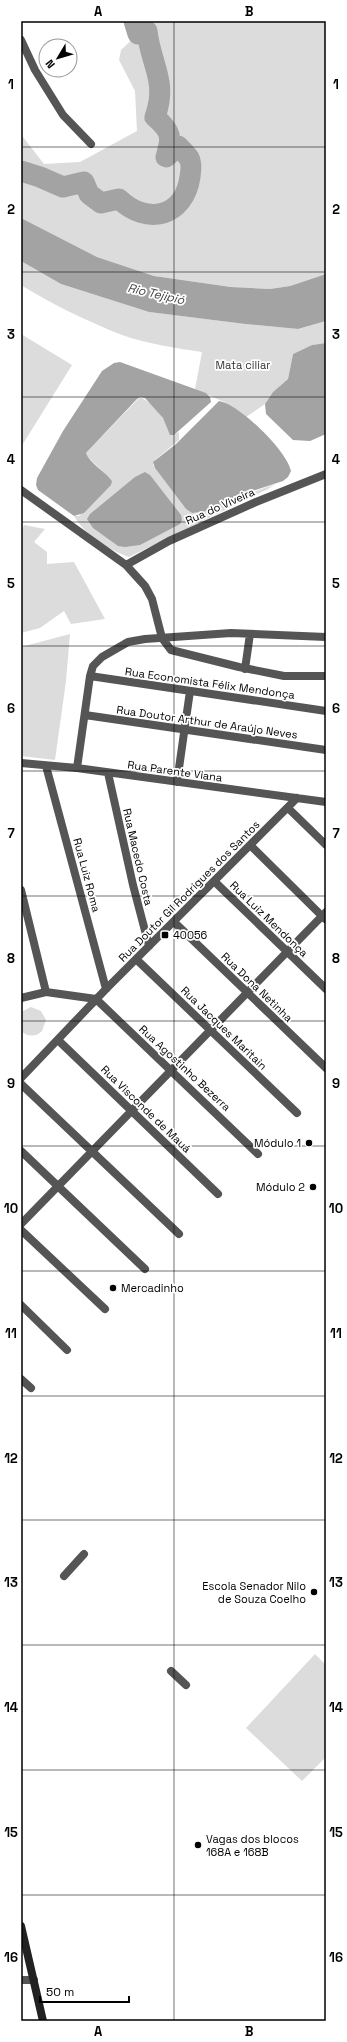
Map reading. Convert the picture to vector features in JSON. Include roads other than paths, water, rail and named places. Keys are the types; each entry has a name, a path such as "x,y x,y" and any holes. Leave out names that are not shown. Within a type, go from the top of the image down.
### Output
{"main road":[{"path":"21,1926 43,2021"}],"street":[{"path":"21,40 35,70 63,115 91,144"},
{"name":"Rua do Viveira","path":"126,565 169,541 256,502 326,474"},
{"path":"21,490 126,565 139,578 152,599 162,638 171,650 246,669 284,676 326,676"},
{"path":"77,768 90,676 93,666 102,657 114,649 128,642 231,633 326,638"},
{"path":"246,669 250,634"},
{"name":"Rua Economista Félix Mendonça","path":"90,676 326,711"},
{"path":"177,782 190,692"},
{"name":"Rua Doutor Arthur de Araújo Neves","path":"85,715 326,750"},
{"name":"Rua Parente Viana","path":"21,763 77,768 326,802"},
{"name":"Rua Luiz Roma","path":"46,766 106,989"},
{"name":"Rua Macedo Costa","path":"108,773 133,885 149,946"},
{"name":"Rua Doutor Gil Rodrigues dos Santos","path":"21,1078 96,999 298,798"},
{"path":"288,808 326,845"},
{"path":"21,1224 56,1186 246,992 325,916 250,845"},
{"name":"Rua Luiz Mendonça","path":"214,881 326,989"},
{"path":"21,890 46,992"},
{"name":"Rua Dona Netinha","path":"174,922 326,1068"},
{"name":"Rua Jacques Maritain","path":"136,959 297,1113"},
{"path":"21,998 46,992 96,999"},
{"name":"Rua Agostinho Bezerra","path":"96,999 258,1154"},
{"name":"Rua Visconde de Mauá","path":"58,1040 218,1194"},
{"path":"21,1084 179,1234"},
{"path":"21,1151 56,1186 145,1269"},
{"path":"21,1230 105,1309"},
{"path":"21,1305 67,1350"},
{"path":"21,1379 31,1388"},
{"path":"64,1576 84,1554"},
{"path":"171,1671 186,1684"},
{"path":"21,1980 34,1980"}],"water":[{"name":"Rio Tejipió","path":"21,218 97,257 154,276 231,287 270,289 290,286 326,274 326,321 298,329 149,312 61,284 21,261"},
{"path":"326,343 326,434 310,441 293,440 266,414 265,404 273,392 288,379 293,354 312,345"},
{"path":"120,362 206,393 210,397 211,402 174,435 170,435 163,418 145,398 140,397 137,399 86,453 91,461 112,481 111,485 84,513 74,516 38,490 36,485 37,478 63,431 102,371 114,363"},
{"path":"219,401 228,404 250,419 281,452 288,462 291,471 288,477 283,481 249,492 203,512 192,513 186,509 155,468 153,462 176,444"},
{"path":"145,472 150,475 181,515 182,520 180,524 140,545 125,547 118,546 93,528 87,519 90,514 135,477"}],"waterway":[{"path":"21,171 63,187 84,182 89,194 101,203 119,199 141,213 163,213 172,209 180,201 186,191 190,177 191,162 178,146 166,157 170,140 168,131 155,117 159,104 160,93 147,31 138,34 134,21"}],"place":[{"name":"40056","path":"165,935"},
{"name":"Módulo 1","path":"309,1143"},
{"name":"Módulo 2","path":"313,1187"},
{"name":"Mercadinho","path":"113,1288"},
{"name":"Escola Senador Nilo de Souza Coelho","path":"314,1592"},
{"name":"Vagas dos blocos 168A e 168B","path":"198,1845"}],"park label":[{"name":"Mata ciliar","path":"243,365"}]}
